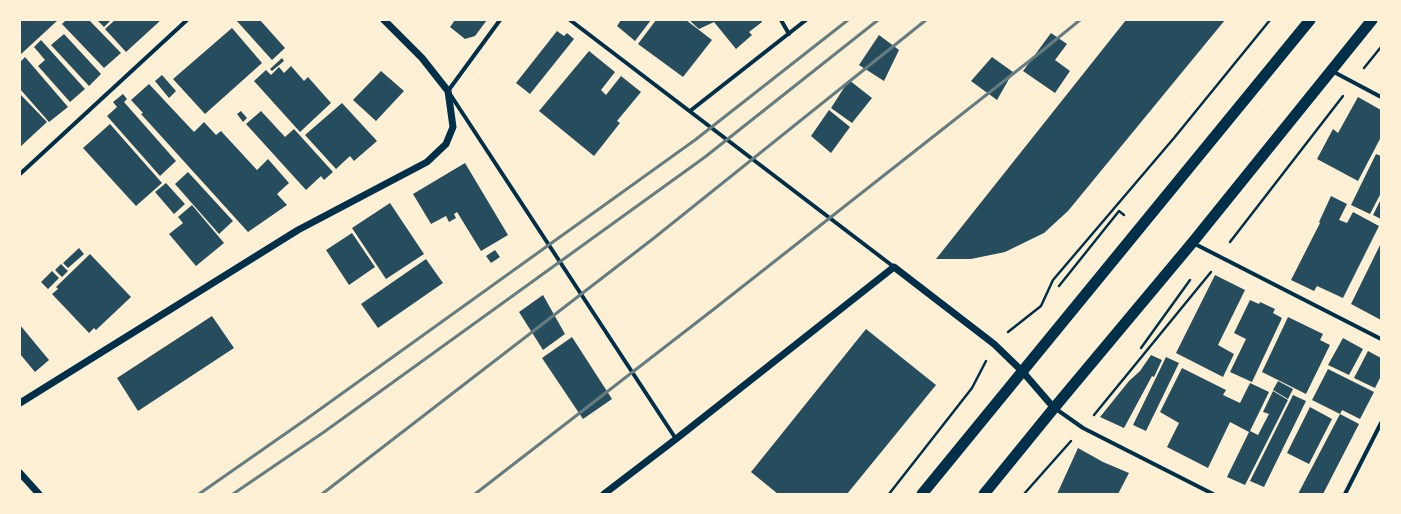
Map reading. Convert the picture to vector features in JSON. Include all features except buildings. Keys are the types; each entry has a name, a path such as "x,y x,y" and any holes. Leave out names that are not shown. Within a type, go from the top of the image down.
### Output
{"highway":[{"path":"922,494 1310,20"},
{"path":"984,494 1192,243 1372,20"}],"street":[{"path":"20,174 187,20"},
{"path":"384,20 422,58 448,91 676,439"},
{"path":"20,403 298,230 427,162 446,144 453,127 448,91 500,20"},
{"path":"570,20 894,266 994,344 1022,371 1054,408 1083,428 1214,494"},
{"path":"780,20 789,34"},
{"path":"690,112 806,20"},
{"path":"1332,71 1381,97"},
{"path":"1192,243 1381,339"},
{"path":"604,494 676,439 894,266"},
{"path":"1345,494 1381,423"},
{"path":"20,473 39,494"}],"path":[{"path":"889,494 972,388 994,344 1041,306 1053,280 1174,138 1270,20"},
{"path":"1362,72 1381,47"},
{"path":"1024,494 1083,428 1222,258 1231,240 1347,90"},
{"path":"1059,286 1119,210"},
{"path":"1141,348 1191,280"}],"railway":[{"path":"199,494 305,420 695,140 848,20"},
{"path":"233,494 324,432 705,157 878,20"},
{"path":"322,494 654,238 926,20"},
{"path":"475,494 714,309 1080,20"}]}
